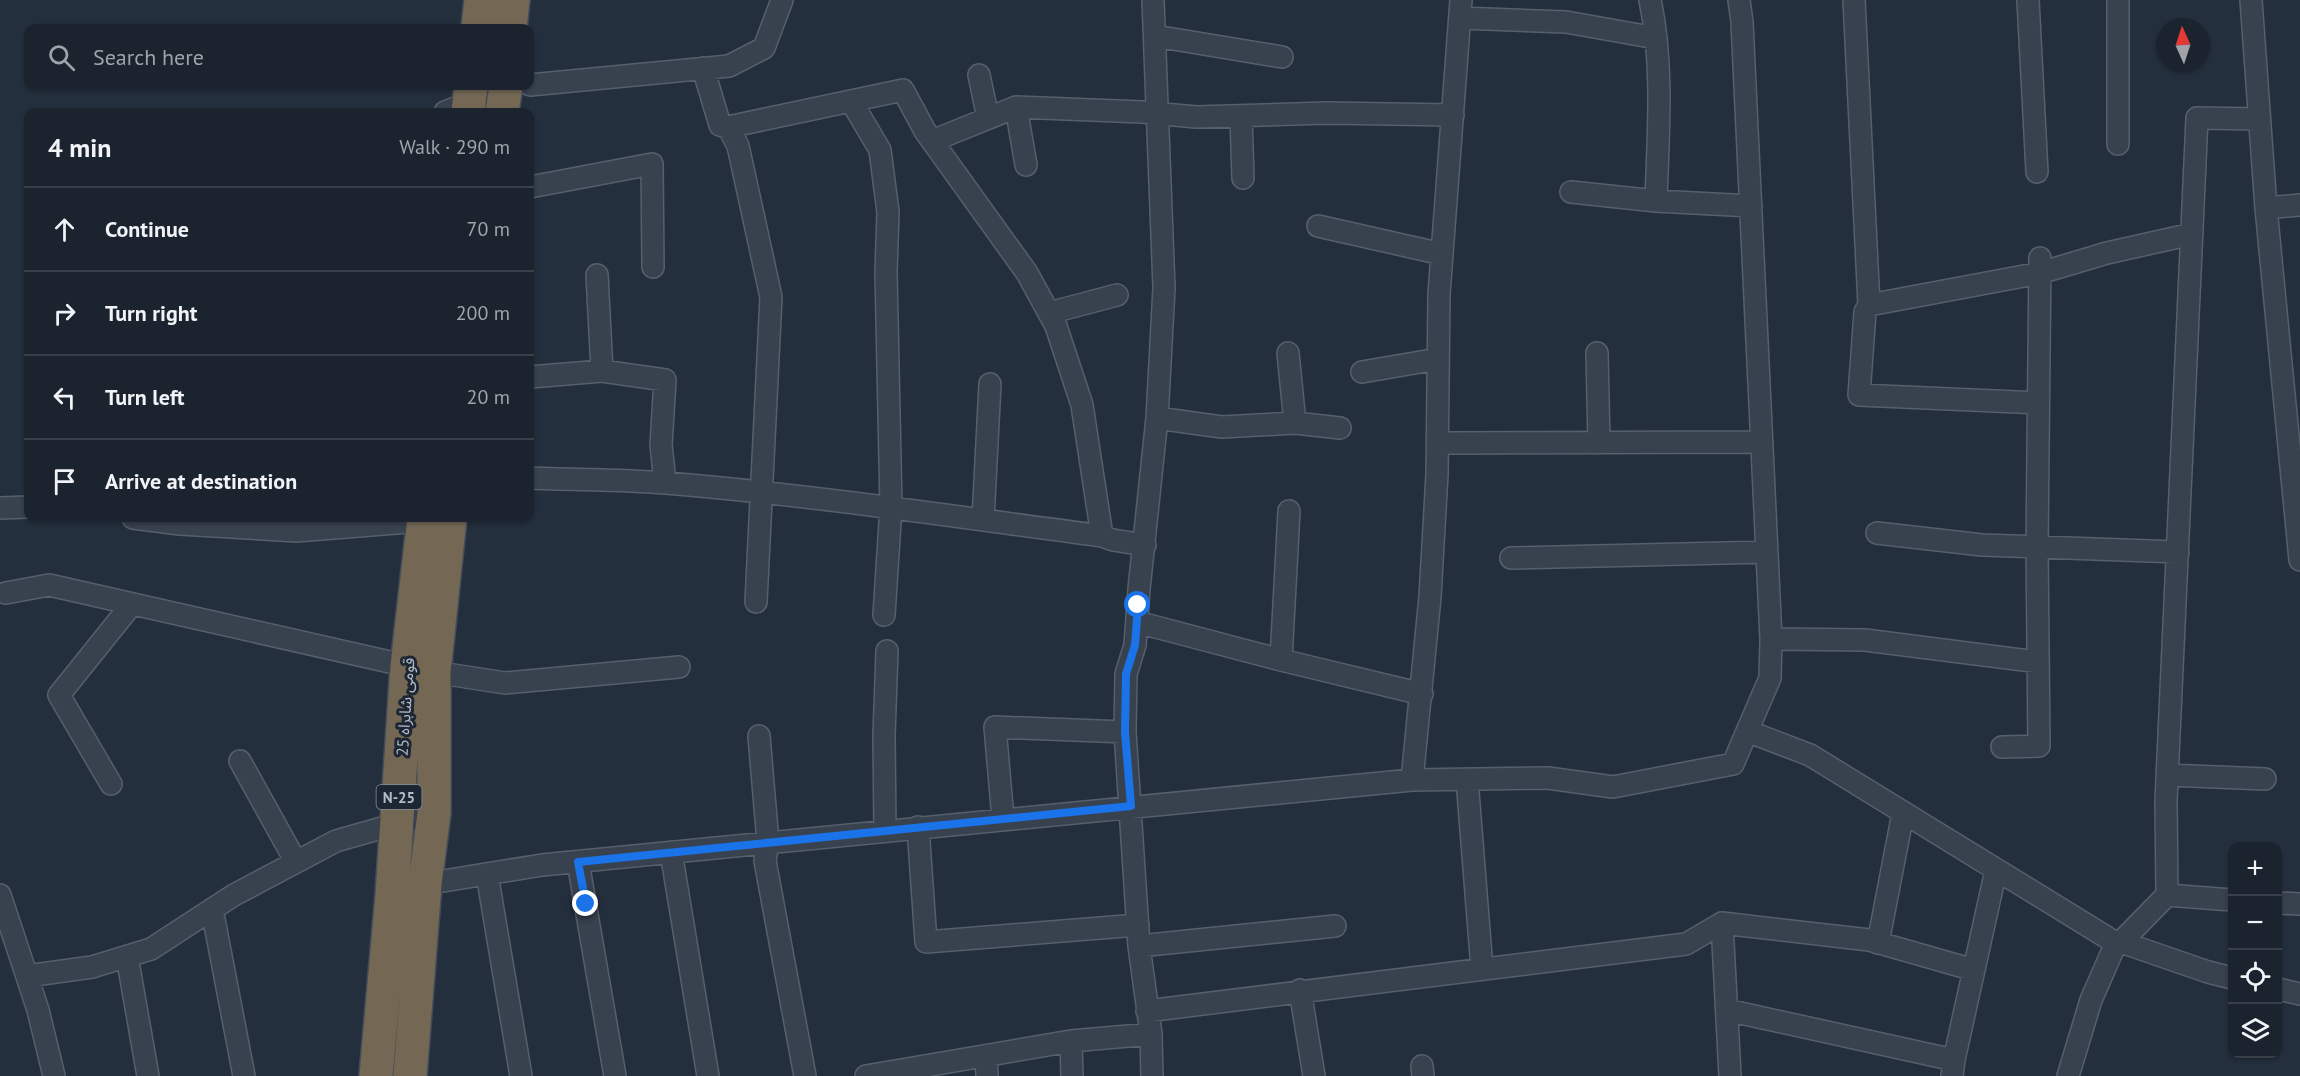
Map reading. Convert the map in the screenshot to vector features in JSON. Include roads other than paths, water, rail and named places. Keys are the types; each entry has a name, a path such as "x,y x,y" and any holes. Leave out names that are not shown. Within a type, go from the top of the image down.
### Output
{"highway":[{"path":"478,24 481,0"},
{"path":"510,24 513,0"},
{"name":"قومی شاہراہ 25","path":"376,1076 397,824 421,669 437,522"},
{"name":"قومی شاہراہ 25","path":"410,1076 424,884 434,813 421,669"}],"street":[{"path":"534,88 729,66 764,48 782,0"},
{"path":"1152,1076 1151,1034 1139,935 1125,732 1126,674 1135,645 1157,418 1164,288 1153,0"},
{"path":"1650,0 1656,38 1659,105 1656,201"},
{"path":"424,884 578,862 672,852 1412,780 1548,778 1613,787 1733,764 1770,678 1771,639 1742,22 1739,0"},
{"path":"1854,0 1869,305 1865,312 1859,395 2038,403"},
{"path":"2028,0 2037,172"},
{"path":"2118,0 2118,144"},
{"path":"2251,0 2266,208 2300,560"},
{"path":"1412,780 1430,597 1438,443 1439,294 1461,9 1566,22 1656,38"},
{"path":"1155,36 1282,57"},
{"path":"703,68 720,125 728,127 903,90 932,141 1027,273 1056,326 1083,405 1102,536"},
{"path":"979,75 988,118"},
{"path":"463,103 513,91"},
{"path":"851,101 880,150 888,212 886,272 891,507 884,615"},
{"path":"932,141 1016,107 1196,117 1327,112 1453,115"},
{"path":"1016,107 1026,165"},
{"path":"1241,116 1243,178"},
{"path":"2068,1076 2091,1000 2119,943 2167,895 2168,775 2197,118 2259,119"},
{"path":"728,127 738,146 771,297 756,602"},
{"path":"534,186 652,164 652,267"},
{"path":"1571,192 1656,201 1751,206"},
{"path":"2266,208 2300,205"},
{"path":"1318,226 1442,254"},
{"path":"1869,305 2192,234"},
{"path":"2002,747 2039,746 2037,547 2040,266"},
{"path":"597,274 602,371"},
{"path":"1049,313 1116,295"},
{"path":"1288,353 1295,423"},
{"path":"1598,353 1599,442"},
{"path":"1362,372 1438,359"},
{"path":"534,377 602,371 665,380 661,445 665,482"},
{"path":"983,520 990,384"},
{"path":"1157,418 1222,428 1295,423 1340,428"},
{"path":"1438,443 1762,442"},
{"path":"534,478 665,482 891,507 1102,536 1145,545"},
{"path":"0,508 24,507"},
{"path":"1281,660 1289,511"},
{"path":"164,522 180,524 246,523 296,531 402,522"},
{"path":"1877,533 1982,545 2178,552"},
{"path":"1510,558 1767,552"},
{"path":"6,593 49,585 421,669 505,683 678,667"},
{"path":"111,784 58,695 132,604"},
{"path":"1137,622 1422,694"},
{"path":"1771,639 1865,640 2038,662"},
{"path":"885,831 884,735 887,651"},
{"path":"1003,819 994,727 1125,732"},
{"path":"1747,731 1810,755 2119,943 2228,977"},
{"path":"759,736 768,842 765,861 805,1076"},
{"path":"240,761 296,862"},
{"path":"2168,775 2265,779"},
{"path":"1467,779 1482,969"},
{"path":"27,976 92,968 151,949 234,895 336,841 434,813"},
{"path":"1878,943 1903,813"},
{"path":"918,827 926,942 1335,926"},
{"path":"672,852 708,1076"},
{"path":"578,862 615,1076"},
{"path":"1727,1010 1953,1068 1996,870"},
{"path":"487,874 521,1076"},
{"path":"2167,895 2228,900"},
{"path":"0,896 38,1010 54,1076"},
{"path":"2282,903 2300,904"},
{"path":"213,909 244,1076"},
{"path":"1722,923 1730,1076"},
{"path":"1147,1011 1300,990 1686,944 1722,923 1822,934 1878,943 1974,970"},
{"path":"127,956 148,1076"},
{"path":"1300,990 1314,1076"},
{"path":"2282,990 2300,994"},
{"path":"866,1076 987,1066 1071,1041 1151,1034"},
{"path":"1071,1041 1072,1076"}]}
